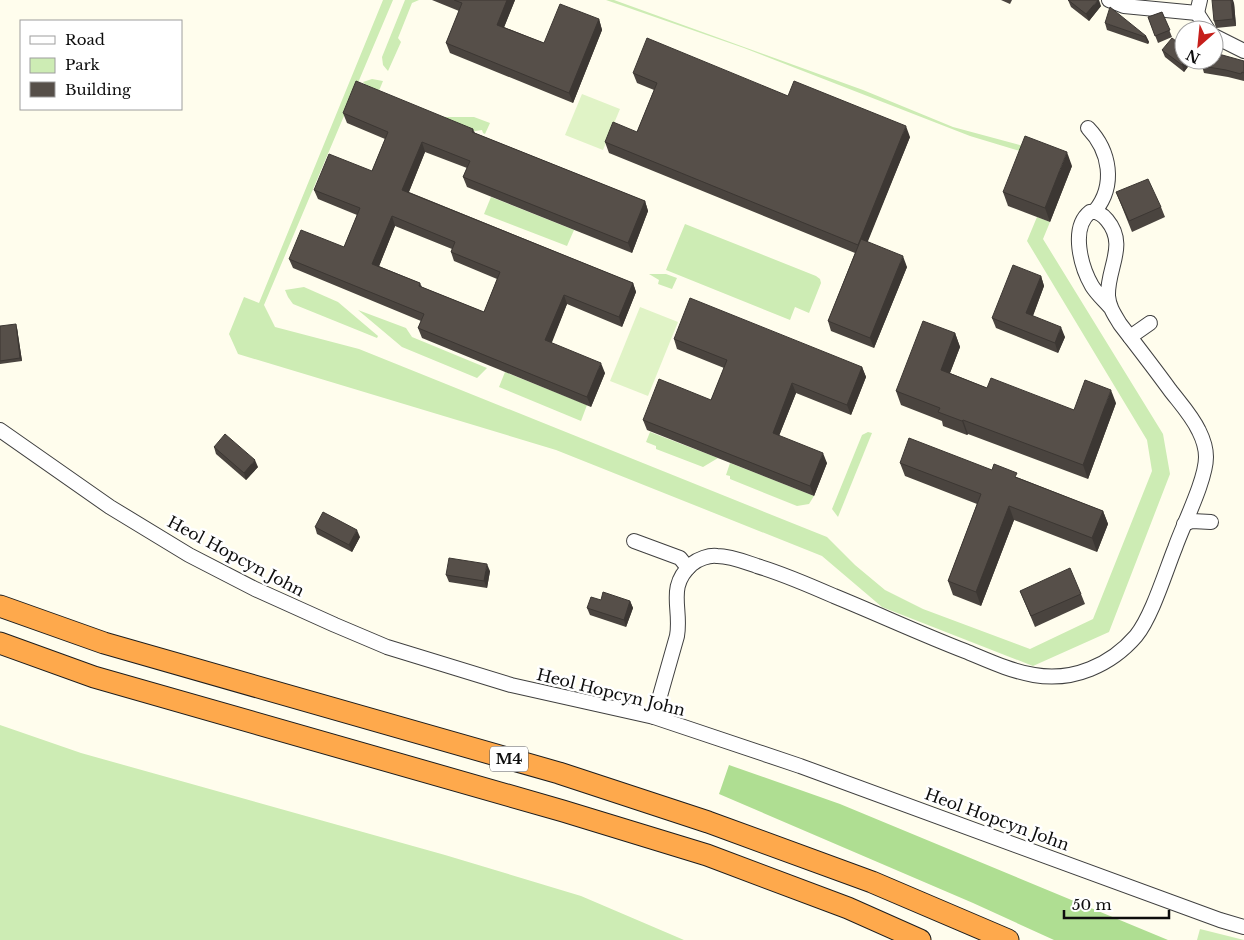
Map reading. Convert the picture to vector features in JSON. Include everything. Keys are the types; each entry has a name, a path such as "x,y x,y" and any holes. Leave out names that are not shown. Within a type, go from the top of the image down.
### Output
{"highway":[{"name":"M4","path":"0,606 104,643 559,773 708,822 872,882 1008,940"},
{"name":"M4","path":"0,643 94,677 563,811 706,855 848,908 920,940"}],"street":[{"path":"1109,0 1124,6 1199,6 1204,20"},
{"path":"1224,41 1244,51"},
{"path":"1088,128 1096,136 1108,167 1105,196 1096,212"},
{"path":"654,717 677,636 676,590 682,573 695,561 706,557 718,556 783,574 948,644 1010,668 1035,675 1079,674 1097,667 1114,657 1138,633 1160,586 1204,470 1206,458 1204,443 1192,419 1092,285 1086,273 1081,252 1080,235 1081,222 1090,212 1102,215 1108,222 1116,241 1117,254 1109,289 1110,308"},
{"path":"1130,337 1150,323"},
{"name":"Heol Hopcyn John","path":"0,430 110,507 190,555 255,589 335,626 387,647 511,685 654,717 800,766 1220,920 1244,927"},
{"path":"1184,524 1192,521 1211,522"},
{"path":"634,542 680,558 688,568"}],"green space":[{"path":"383,0 393,0 264,305 275,327 359,349 827,537 855,565 885,590 923,609 1030,649 1093,619 1152,471 1147,440 1027,241 1037,217 1050,222 1043,239 1163,434 1170,474 1109,632 1033,666 882,607 822,556 556,450 238,354 229,334 244,297 259,303"},
{"path":"405,0 419,0 412,3 398,38 401,42 388,71 383,65 382,57"},
{"path":"606,0 614,0 863,90 953,127 1027,147 1020,151 970,136 744,48"},
{"path":"372,79 383,81 376,98 363,82"},
{"path":"582,94 620,109 603,150 565,135"},
{"path":"423,117 474,117 490,123 485,134 482,130 462,133"},
{"path":"491,197 574,230 567,246 484,214"},
{"path":"685,224 816,276 820,279 821,283 809,313 795,307 790,320 666,270"},
{"path":"649,274 666,274 677,278 672,289 658,284 659,280"},
{"path":"304,287 338,302 378,336 377,338 293,304 285,290"},
{"path":"640,307 678,322 648,396 610,381"},
{"path":"358,310 406,328 412,337 487,368 477,378 402,347"},
{"path":"505,372 587,405 581,421 499,387"},
{"path":"650,432 718,458 703,467 656,449 656,446 646,442"},
{"path":"868,432 872,433 838,517 832,509 862,435"},
{"path":"730,463 814,496 809,504 797,506 730,479 730,476 726,475"},
{"path":"0,725 81,753 445,855 581,896 684,940 0,940"},
{"path":"729,765 840,804 1168,940 1054,940 973,903 719,794"},
{"path":"1200,929 1244,940 1197,940"}],"building":[{"path":"454,0 507,0 497,25 544,43 560,4 599,19 569,93 446,43 462,3"},
{"path":"1068,0 1098,0 1086,14"},
{"path":"1212,0 1231,0 1233,19 1214,20"},
{"path":"1110,7 1146,36 1105,23"},
{"path":"1162,12 1170,30 1155,36 1148,17"},
{"path":"647,38 788,96 794,81 906,126 858,245 605,142 613,122 637,132 657,83 633,73"},
{"path":"1172,38 1174,40 1174,59 1162,50"},
{"path":"1224,55 1244,61 1244,73 1224,70"},
{"path":"356,81 473,129 472,132 645,201 628,243 463,177 470,161 422,142 402,190 633,283 619,317 564,295 545,340 601,363 587,397 418,328 424,314 289,259 301,230 344,247 360,208 314,190 329,154 372,171 388,132 343,113","holes":["392,216 455,242 451,252 500,272 484,312 419,286 420,283 372,264"]},
{"path":"1025,136 1067,152 1045,208 1003,192"},
{"path":"1148,179 1161,207 1129,221 1116,192"},
{"path":"861,239 903,256 870,338 828,321"},
{"path":"1013,265 1041,276 1026,313 1061,327 1055,343 992,318"},
{"path":"690,298 862,367 847,405 792,383 773,433 823,453 810,486 643,420 659,379 711,400 727,360 674,339"},
{"path":"923,321 955,333 941,370 987,388 991,378 1074,410 1085,380 1111,390 1083,465 938,412 940,408 896,391"},
{"path":"16,324 20,358 0,361 0,326"},
{"path":"225,434 255,460 244,473 214,447"},
{"path":"909,438 992,470 994,464 1017,473 1015,477 1103,511 1092,538 1009,506 976,592 948,581 981,494 900,463"},
{"path":"323,512 357,530 349,545 315,527"},
{"path":"449,558 487,564 484,581 446,575"},
{"path":"1070,568 1081,594 1031,616 1020,591"},
{"path":"603,592 630,601 624,620 587,608 591,597 601,600"}]}
